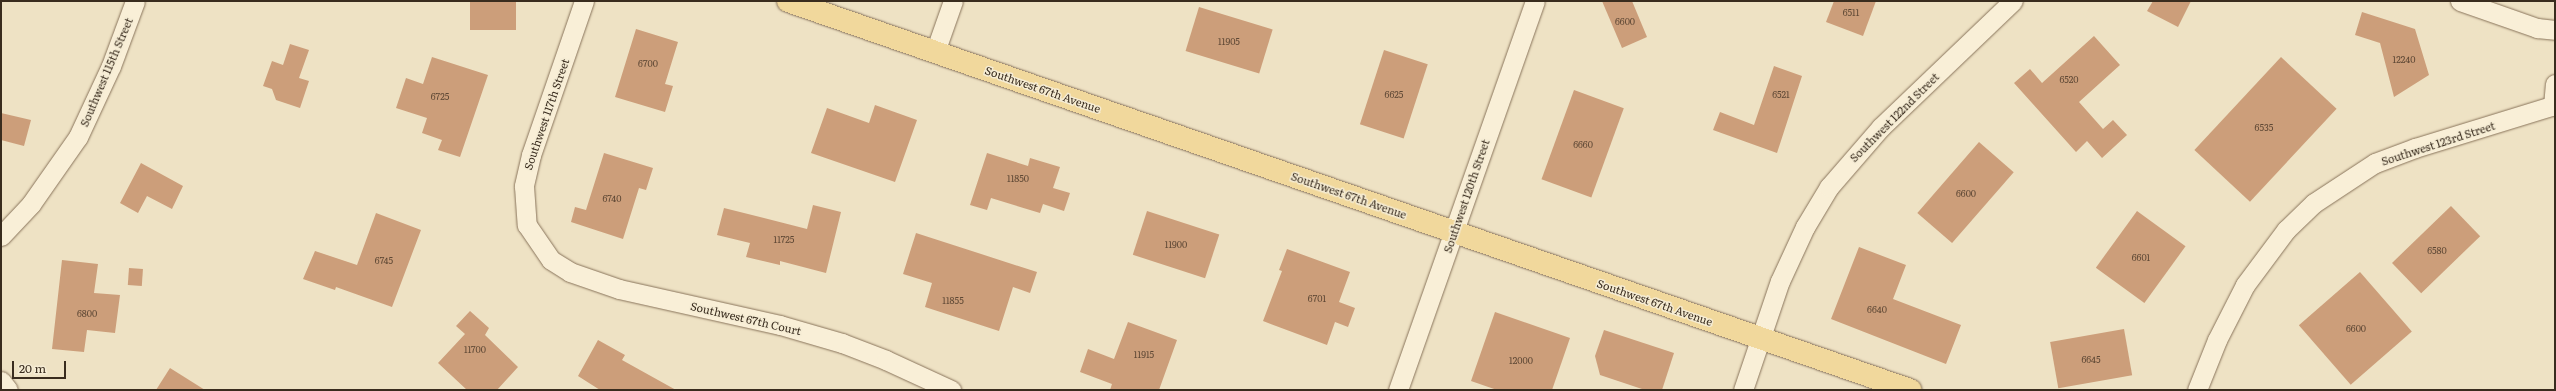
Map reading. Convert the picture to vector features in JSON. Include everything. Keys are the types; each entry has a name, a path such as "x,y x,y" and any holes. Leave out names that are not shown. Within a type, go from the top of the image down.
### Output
{"main road":[{"name":"Southwest 67th Avenue","path":"788,1 1910,390"}],"street":[{"name":"Southwest 115th Street","path":"1,236 31,204 78,137 111,66 135,1"},
{"name":"Southwest 117th Street","path":"542,249 527,225 524,199 526,172 584,1"},
{"path":"935,52 952,1"},
{"name":"Southwest 120th Street","path":"1398,390 1535,1"},
{"name":"Southwest 122nd Street","path":"1744,390 1759,338 1792,253 1829,187 1881,127 2013,1"},
{"path":"2460,1 2537,28 2555,30"},
{"path":"2554,105 2555,84"},
{"name":"Southwest 123rd Street","path":"2197,390 2217,340 2244,284 2286,230 2314,203 2342,182 2375,163 2415,148 2554,105"},
{"name":"Southwest 67th Court","path":"542,249 561,267 590,280 648,296 814,334 873,355 951,390"},
{"path":"1,381 8,390"}],"building":[{"path":"470,1 516,1 516,30 470,30"},
{"path":"1602,1 1632,1 1647,37 1622,48"},
{"path":"1834,1 1876,1 1863,36 1826,22"},
{"path":"2153,1 2191,1 2178,27 2147,11"},
{"path":"1199,7 1273,30 1259,74 1186,51"},
{"path":"2362,12 2415,29 2429,75 2394,97 2380,43 2355,35"},
{"path":"636,29 678,42 665,84 673,86 665,112 615,97"},
{"path":"2094,36 2120,65 2079,102 2103,129 2113,120 2127,135 2102,158 2087,141 2076,152 2014,83 2030,69 2042,83"},
{"path":"290,44 309,50 299,78 309,81 300,108 276,100 272,89 263,86 272,61 283,65"},
{"path":"1384,50 1428,64 1404,138 1360,124"},
{"path":"432,57 488,75 460,157 438,150 442,140 422,133 427,118 396,108 406,78 423,84"},
{"path":"2281,57 2337,109 2250,202 2194,150"},
{"path":"1774,66 1802,76 1777,153 1713,130 1720,112 1754,125"},
{"path":"1574,90 1624,108 1591,197 1542,179"},
{"path":"875,105 917,120 895,182 811,153 827,108 869,123"},
{"path":"1,113 31,120 24,146 1,140"},
{"path":"1979,142 2014,172 1952,243 1917,213"},
{"path":"604,153 653,168 646,190 639,188 623,239 571,222 575,207 586,210"},
{"path":"987,153 1028,166 1030,158 1060,167 1053,188 1070,193 1064,211 1043,204 1040,213 991,198 987,210 970,205"},
{"path":"141,163 183,186 172,209 147,196 138,213 120,203"},
{"path":"813,205 841,212 826,273 780,261 780,265 746,257 750,243 717,235 724,208 807,229"},
{"path":"2451,206 2480,236 2421,293 2392,263"},
{"path":"1147,211 1219,234 1205,278 1133,255"},
{"path":"2137,211 2186,246 2144,303 2096,268"},
{"path":"376,213 421,230 392,307 336,287 335,290 303,279 315,251 357,265"},
{"path":"916,233 1037,272 1030,293 1013,287 999,331 925,307 932,283 903,274"},
{"path":"1859,247 1906,265 1893,299 1961,325 1946,364 1831,319"},
{"path":"1287,249 1350,272 1339,302 1355,308 1348,327 1335,322 1327,345 1263,321 1282,271 1279,270"},
{"path":"62,260 98,264 94,293 120,295 115,333 87,330 84,352 52,349"},
{"path":"129,268 143,269 142,286 128,285"},
{"path":"2360,272 2412,332 2351,385 2299,325"},
{"path":"470,311 489,328 485,335 518,367 497,390 467,390 438,363 465,334 456,326"},
{"path":"1495,312 1570,338 1552,390 1497,390 1471,381"},
{"path":"1128,322 1177,340 1159,390 1110,390 1112,384 1080,372 1088,349 1114,359"},
{"path":"2124,329 2132,375 2058,388 2050,342"},
{"path":"1604,330 1674,353 1662,390 1645,390 1600,375 1595,356"},
{"path":"598,340 625,355 622,360 676,390 600,390 578,376"},
{"path":"170,368 205,390 156,390"}]}
